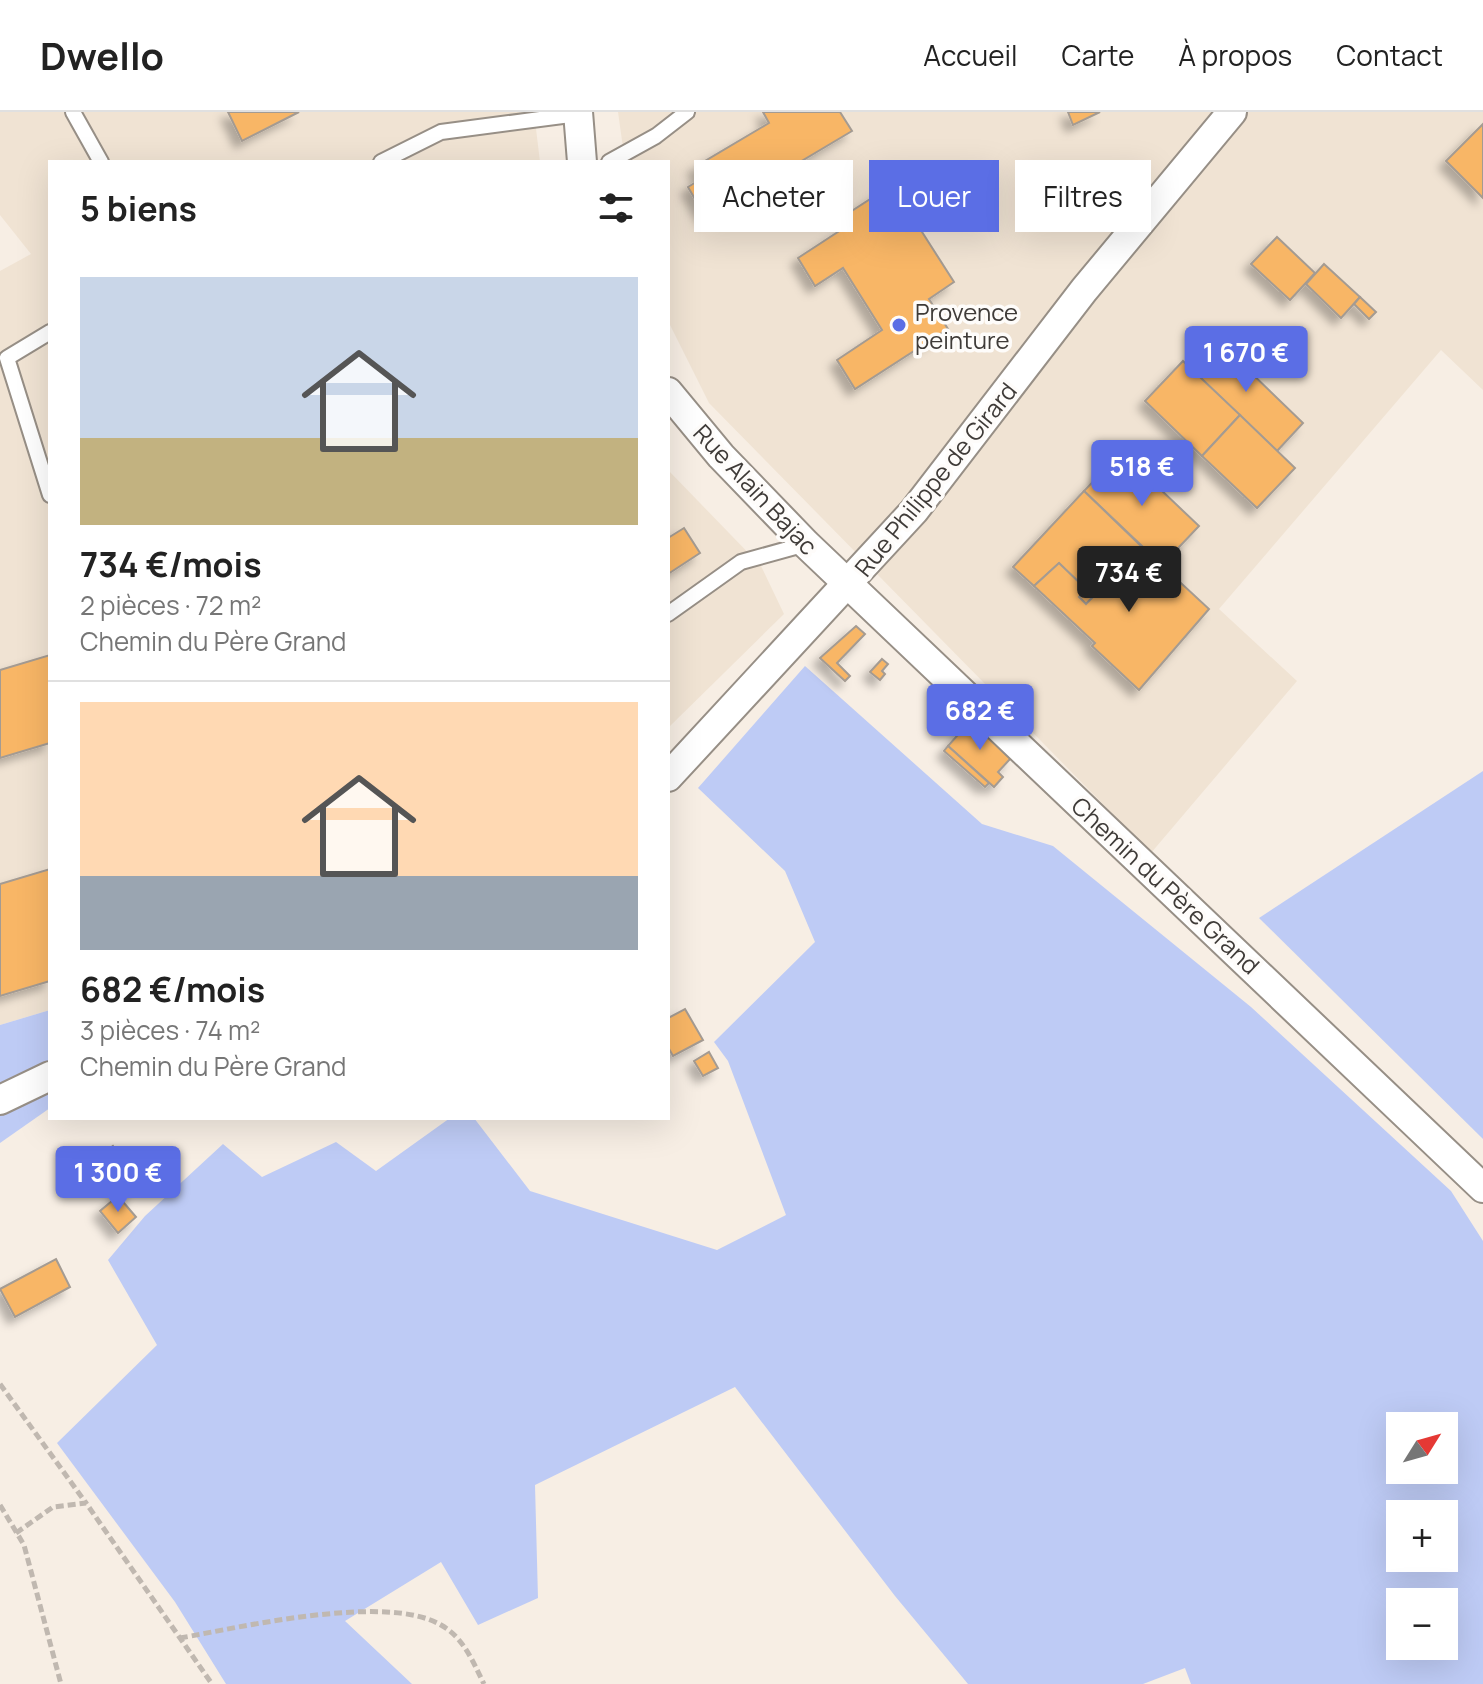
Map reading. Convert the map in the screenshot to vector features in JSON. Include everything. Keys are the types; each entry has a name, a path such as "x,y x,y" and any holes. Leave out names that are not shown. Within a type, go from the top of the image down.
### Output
{"street":[{"name":"Rue Philippe de Girard","path":"670,775 914,511 1084,290 1232,112"},
{"path":"578,113 582,160"},
{"name":"Rue Alain Bajac","path":"670,394 721,456 848,584"},
{"name":"Chemin du Père Grand","path":"848,584 1483,1188"},
{"path":"0,1100 48,1077"}],"lane":[{"path":"73,112 100,160"},
{"path":"613,160 656,136 687,112"},
{"path":"385,160 441,132 578,113"},
{"path":"48,333 7,358 48,489"},
{"path":"670,613 741,562 806,544"}],"path":[{"path":"0,1384 212,1684"},
{"path":"16,1533 53,1507 86,1503"},
{"path":"0,1505 24,1545 61,1684"},
{"path":"180,1638 308,1615 420,1615 443,1626 466,1647 484,1684"}],"shaded area":[{"path":"0,112 534,112 540,160 48,160 48,1011 0,1025 0,271 31,254 0,215"},
{"path":"618,112 1483,112 1483,390 1441,350 1219,609 1297,681 1151,853 709,403 670,325 670,160 625,160"},
{"path":"670,472 761,566 784,614 670,726"},
{"path":"805,666 982,824 1053,846 1251,1007 1451,1191 1483,1241 1483,1684 1191,1684 1185,1668 1143,1684 968,1684 895,1596 735,1387 535,1485 538,1598 478,1625 441,1562 345,1621 412,1684 226,1684 175,1602 57,1443 157,1345 108,1260 145,1216 223,1144 262,1177 336,1142 376,1171 447,1120 476,1120 530,1191 717,1250 786,1215 728,1061 714,1042 815,942 785,871 698,788"},
{"path":"1483,771 1483,1139 1259,918"},
{"path":"48,1011 48,1109 0,1143 0,1025"}],"building":[{"path":"228,112 299,112 242,141"},
{"path":"763,112 840,112 852,131 803,160 707,160 769,123"},
{"path":"1068,112 1100,112 1073,125"},
{"path":"1483,124 1483,198 1446,161"},
{"path":"694,183 694,197 688,187"},
{"path":"869,200 869,232 922,232 954,282 929,299 948,329 855,389 837,360 882,330 843,268 815,286 798,258 838,232 853,232 853,210"},
{"path":"1277,237 1315,273 1290,300 1251,264"},
{"path":"1324,264 1360,297 1341,318 1306,284"},
{"path":"1360,297 1376,312 1369,319 1354,304"},
{"path":"1215,338 1303,423 1277,451 1188,366"},
{"path":"1183,361 1240,415 1202,456 1145,401"},
{"path":"1240,415 1295,468 1257,508 1202,456"},
{"path":"1121,452 1199,526 1162,565 1084,491"},
{"path":"1084,491 1142,547 1086,604 1079,597 1086,589 1059,563 1034,586 1013,567"},
{"path":"684,528 700,553 670,573 670,537"},
{"path":"1142,547 1209,609 1139,690 1092,646 1095,643 1034,586 1059,563 1086,589 1079,597 1086,604"},
{"path":"856,626 865,634 837,663 850,676 845,681 820,658"},
{"path":"48,656 48,744 0,758 0,670"},
{"path":"882,659 888,664 880,680 870,672"},
{"path":"972,719 1011,758 998,772 1003,777 994,787 948,746"},
{"path":"948,746 989,783 985,787 944,751"},
{"path":"48,870 48,982 0,996 0,884"},
{"path":"685,1009 703,1040 673,1056 670,1051 670,1017"},
{"path":"709,1052 718,1068 703,1076 694,1061"},
{"path":"113,1146 138,1178 125,1188 101,1155"},
{"path":"118,1196 136,1217 118,1233 100,1211"},
{"path":"56,1259 70,1287 15,1317 0,1289"}],"place":[{"name":"Provence peinture","path":"899,325"}]}
